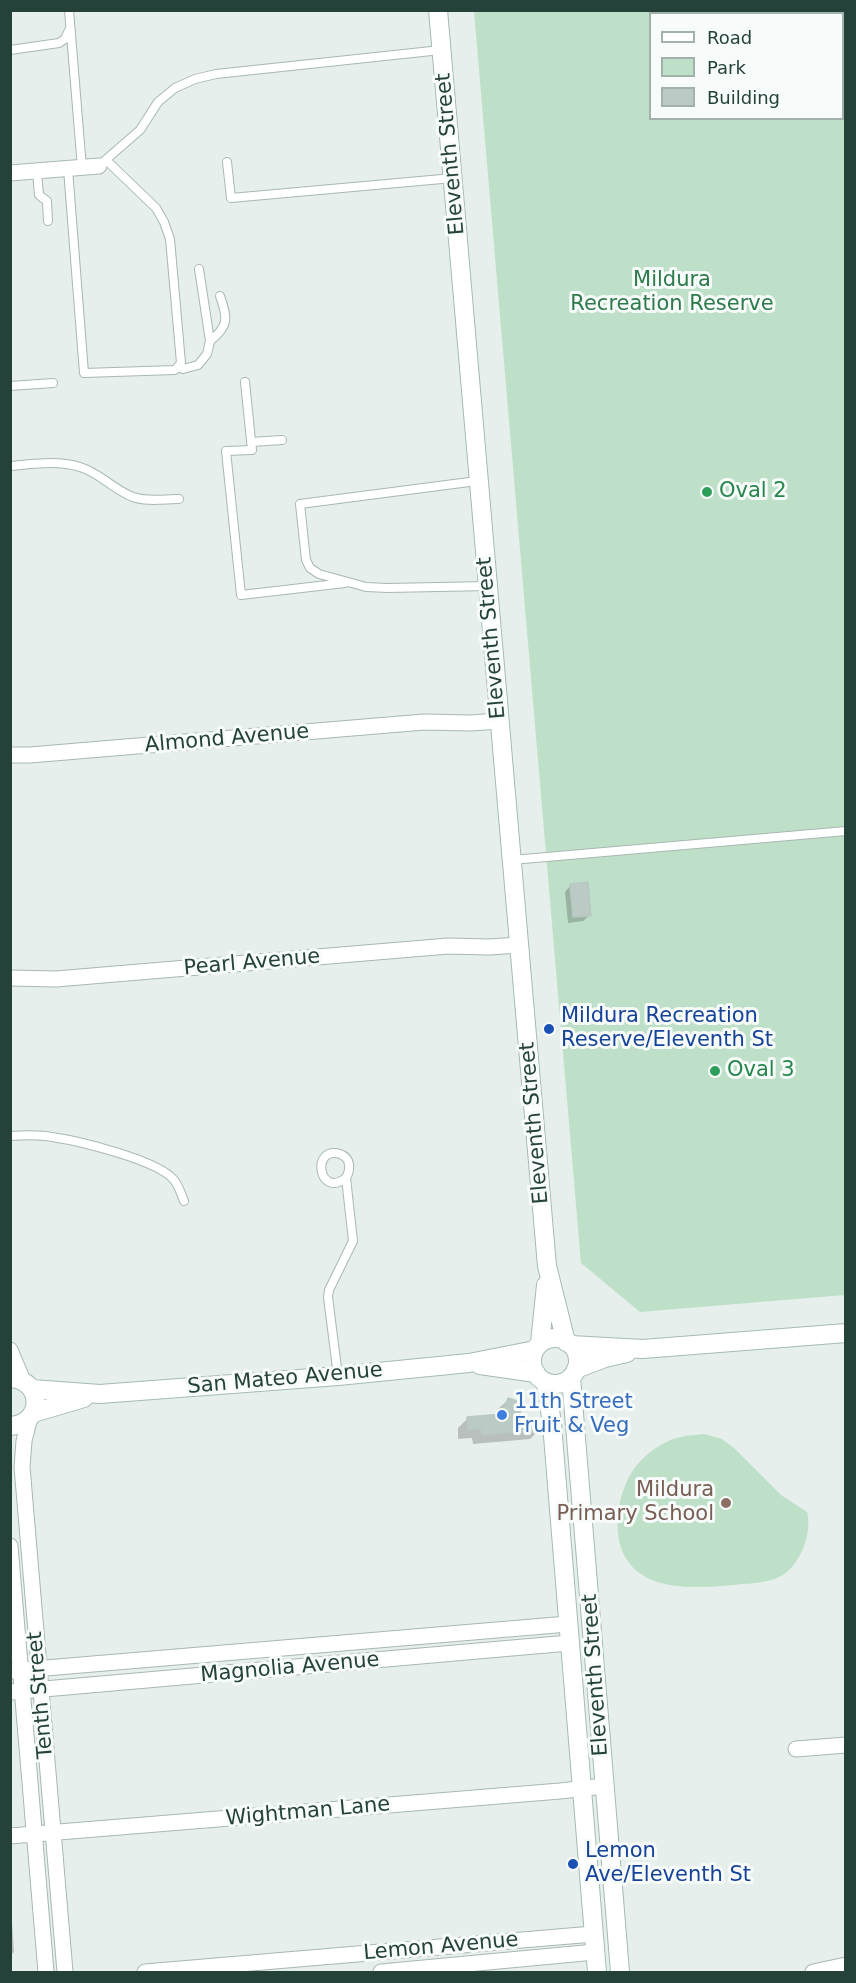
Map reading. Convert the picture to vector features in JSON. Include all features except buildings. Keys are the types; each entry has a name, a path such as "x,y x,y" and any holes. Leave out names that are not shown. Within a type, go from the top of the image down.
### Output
{"main road":[{"name":"Eleventh Street","path":"438,10 547,1266 568,1343"},
{"name":"Eleventh Street","path":"537,1347 547,1266"},
{"path":"643,1349 568,1343 553,1338 537,1347 532,1362 541,1378 559,1383 573,1373 605,1358 643,1349 846,1333"},
{"path":"568,1343 577,1356 573,1373"},
{"name":"San Mateo Avenue","path":"22,1383 100,1394 338,1376 470,1363 537,1347"},
{"name":"San Mateo Avenue","path":"470,1363 541,1378"},
{"name":"Eleventh Street","path":"573,1373 620,1972"},
{"name":"Eleventh Street","path":"541,1378 552,1424 597,1972"},
{"path":"22,1383 36,1405 32,1415"},
{"name":"San Mateo Avenue","path":"10,1426 18,1425 32,1415 100,1394"},
{"path":"569,1634 593,1631"},
{"path":"593,1934 617,1942"},
{"path":"595,1952 617,1942"}],"street":[{"path":"10,173 75,168 103,163"},
{"name":"Almond Avenue","path":"10,757 424,722 470,723 499,716"},
{"name":"Pearl Avenue","path":"10,978 56,979 448,946 489,947 519,940"},
{"name":"Pearl Avenue","path":"10,988 56,979"},
{"path":"10,1350 22,1383"},
{"name":"Tenth Street","path":"32,1415 24,1441 22,1467 64,1972"},
{"name":"Tenth Street","path":"10,1546 17,1692 34,1834 46,1972"},
{"path":"470,1633 471,1652"},
{"name":"Magnolia Avenue","path":"16,1670 470,1633 569,1634"},
{"name":"Magnolia Avenue","path":"17,1692 471,1652 569,1634"},
{"path":"397,1639 399,1658"},
{"path":"327,1644 329,1665"},
{"path":"255,1650 256,1671"},
{"path":"207,1654 210,1675"},
{"path":"158,1658 159,1679"},
{"path":"111,1662 112,1683"},
{"path":"796,1749 846,1744"},
{"name":"Wightman Lane","path":"10,1836 604,1786"},
{"name":"Lemon Avenue","path":"145,1972 593,1934"},
{"name":"Lemon Avenue","path":"381,1972 595,1952"},
{"path":"813,1972 846,1965"}],"lane":[{"path":"69,10 84,373 175,370 181,363 170,238 164,222 156,208 103,163 140,130 158,102 175,88 195,79 228,73 441,50"},
{"path":"10,50 59,43 65,39 70,26"},
{"path":"227,162 231,198 453,178"},
{"path":"37,171 39,195 47,201 48,221"},
{"path":"178,367 183,369 198,365 207,354 210,341 199,269"},
{"path":"210,341 221,333 226,325 225,309 220,296"},
{"path":"245,382 252,450 226,451 241,595 351,583"},
{"path":"10,386 53,383"},
{"path":"251,442 282,440"},
{"path":"10,466 57,462 81,467 98,474 134,497 179,499"},
{"path":"479,481 300,504 306,560 310,568 319,574 366,587 488,586"},
{"path":"512,860 846,831"},
{"path":"10,1136 50,1136 106,1149 152,1166 170,1175 176,1181 184,1201"},
{"path":"338,1376 328,1298 329,1290 353,1241 346,1178"}],"green space":[{"name":"Mildura Recreation Reserve","path":"474,11 845,11 845,1295 640,1312 581,1263"},
{"path":"704,1434 722,1439 734,1448 781,1495 807,1512 807,1534 802,1550 794,1564 783,1575 755,1583 681,1586 649,1579 636,1570 625,1557 619,1540 618,1512 623,1492 634,1469 647,1455 663,1444 681,1437"}],"place":[{"name":"Oval 2","path":"707,492"},
{"name":"Mildura Recreation Reserve/Eleventh St","path":"549,1029"},
{"name":"Oval 3","path":"715,1071"},
{"name":"11th Street Fruit & Veg","path":"502,1415"},
{"name":"Mildura Primary School","path":"726,1503"},
{"name":"Lemon Ave/Eleventh St","path":"573,1864"}]}
